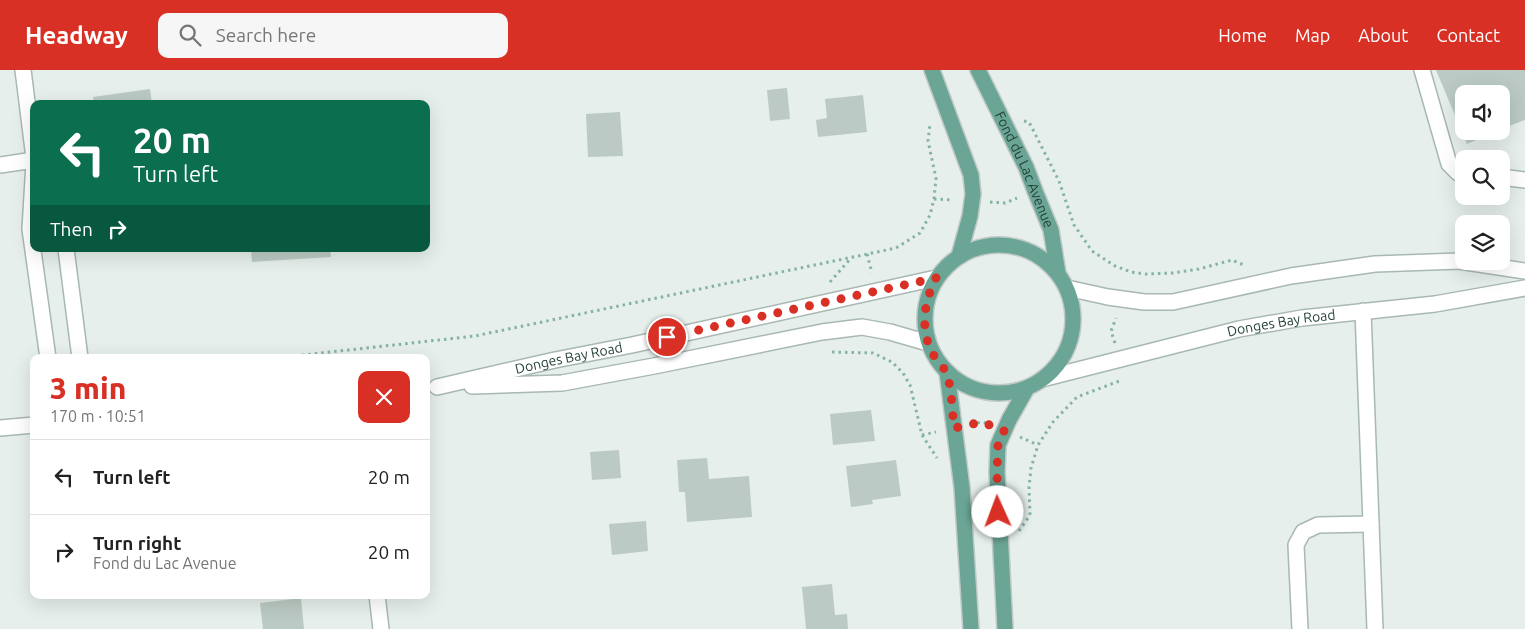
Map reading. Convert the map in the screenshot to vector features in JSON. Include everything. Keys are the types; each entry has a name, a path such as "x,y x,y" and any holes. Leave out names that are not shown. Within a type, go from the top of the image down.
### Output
{"main road":[{"path":"932,70 972,175 970,216 958,256"},
{"name":"Fond du Lac Avenue","path":"978,70 1026,167 1051,230 1058,273"},
{"path":"988,245 1019,247 1034,253 1058,273 1067,288 1072,304 1071,338 1065,354 1055,368 1042,380 1027,388 1010,392 993,393 976,390 960,383 936,359 928,343 924,326 925,309 929,292 936,278 958,256 972,249 988,245"},
{"path":"947,372 963,495 971,629"},
{"path":"1005,629 997,472 998,445 1027,388"}],"street":[{"path":"22,70 30,130"},
{"path":"1422,70 1449,164 1455,170"},
{"path":"0,164 30,160"},
{"path":"1510,178 1525,180"},
{"path":"33,252 47,354"},
{"path":"66,252 79,354"},
{"path":"1067,288 1144,302 1173,302 1291,276 1375,264 1459,261 1525,271"},
{"name":"Donges Bay Road","path":"432,388 936,278"},
{"name":"Donges Bay Road","path":"1042,380 1238,329 1302,318 1435,304 1525,288"},
{"path":"1362,312 1375,629"},
{"name":"Donges Bay Road","path":"432,388 562,383 822,332 862,327 890,332 928,343"},
{"path":"0,428 30,425"},
{"path":"1300,629 1296,545 1303,532 1318,525 1371,524"},
{"path":"377,599 381,629"}],"path":[{"path":"1029,122 1059,181 1074,225 1092,251 1115,266 1131,272 1146,274 1174,273 1200,269 1232,260"},
{"path":"312,354 476,336 896,248 920,233 930,215 936,178 928,142"},
{"path":"934,199 1006,203 1059,181"},
{"path":"1030,515 1029,487 1031,468 1038,445 1053,422 1077,397 1126,379 1112,331 1131,272"},
{"path":"832,352 873,353 892,362 903,373 910,386 922,435 982,422 1038,445"}],"building":[{"path":"1436,70 1525,70 1525,120 1510,126 1510,85 1455,85 1455,115"},
{"path":"787,88 790,119 770,121 767,90"},
{"path":"150,89 151,100 93,100 93,97"},
{"path":"863,95 867,132 818,137 816,120 827,118 825,99"},
{"path":"620,112 623,156 588,157 586,114"},
{"path":"1465,140 1476,140 1467,144"},
{"path":"251,252 330,252 331,257 252,262"},
{"path":"871,410 875,441 833,445 830,414"},
{"path":"619,450 621,478 592,480 590,452"},
{"path":"707,458 709,479 749,476 752,517 687,522 685,492 679,492 677,460"},
{"path":"896,460 901,496 872,500 873,504 851,507 846,466"},
{"path":"646,521 648,551 612,555 609,524"},
{"path":"832,584 835,615 847,614 848,629 806,629 802,587"},
{"path":"301,599 304,629 263,629 260,603"}],"route":[{"path":"667,337 936,278 929,292 924,326 928,343 936,359 947,372 954,428 982,422 1004,431 998,445 998,512"}]}
